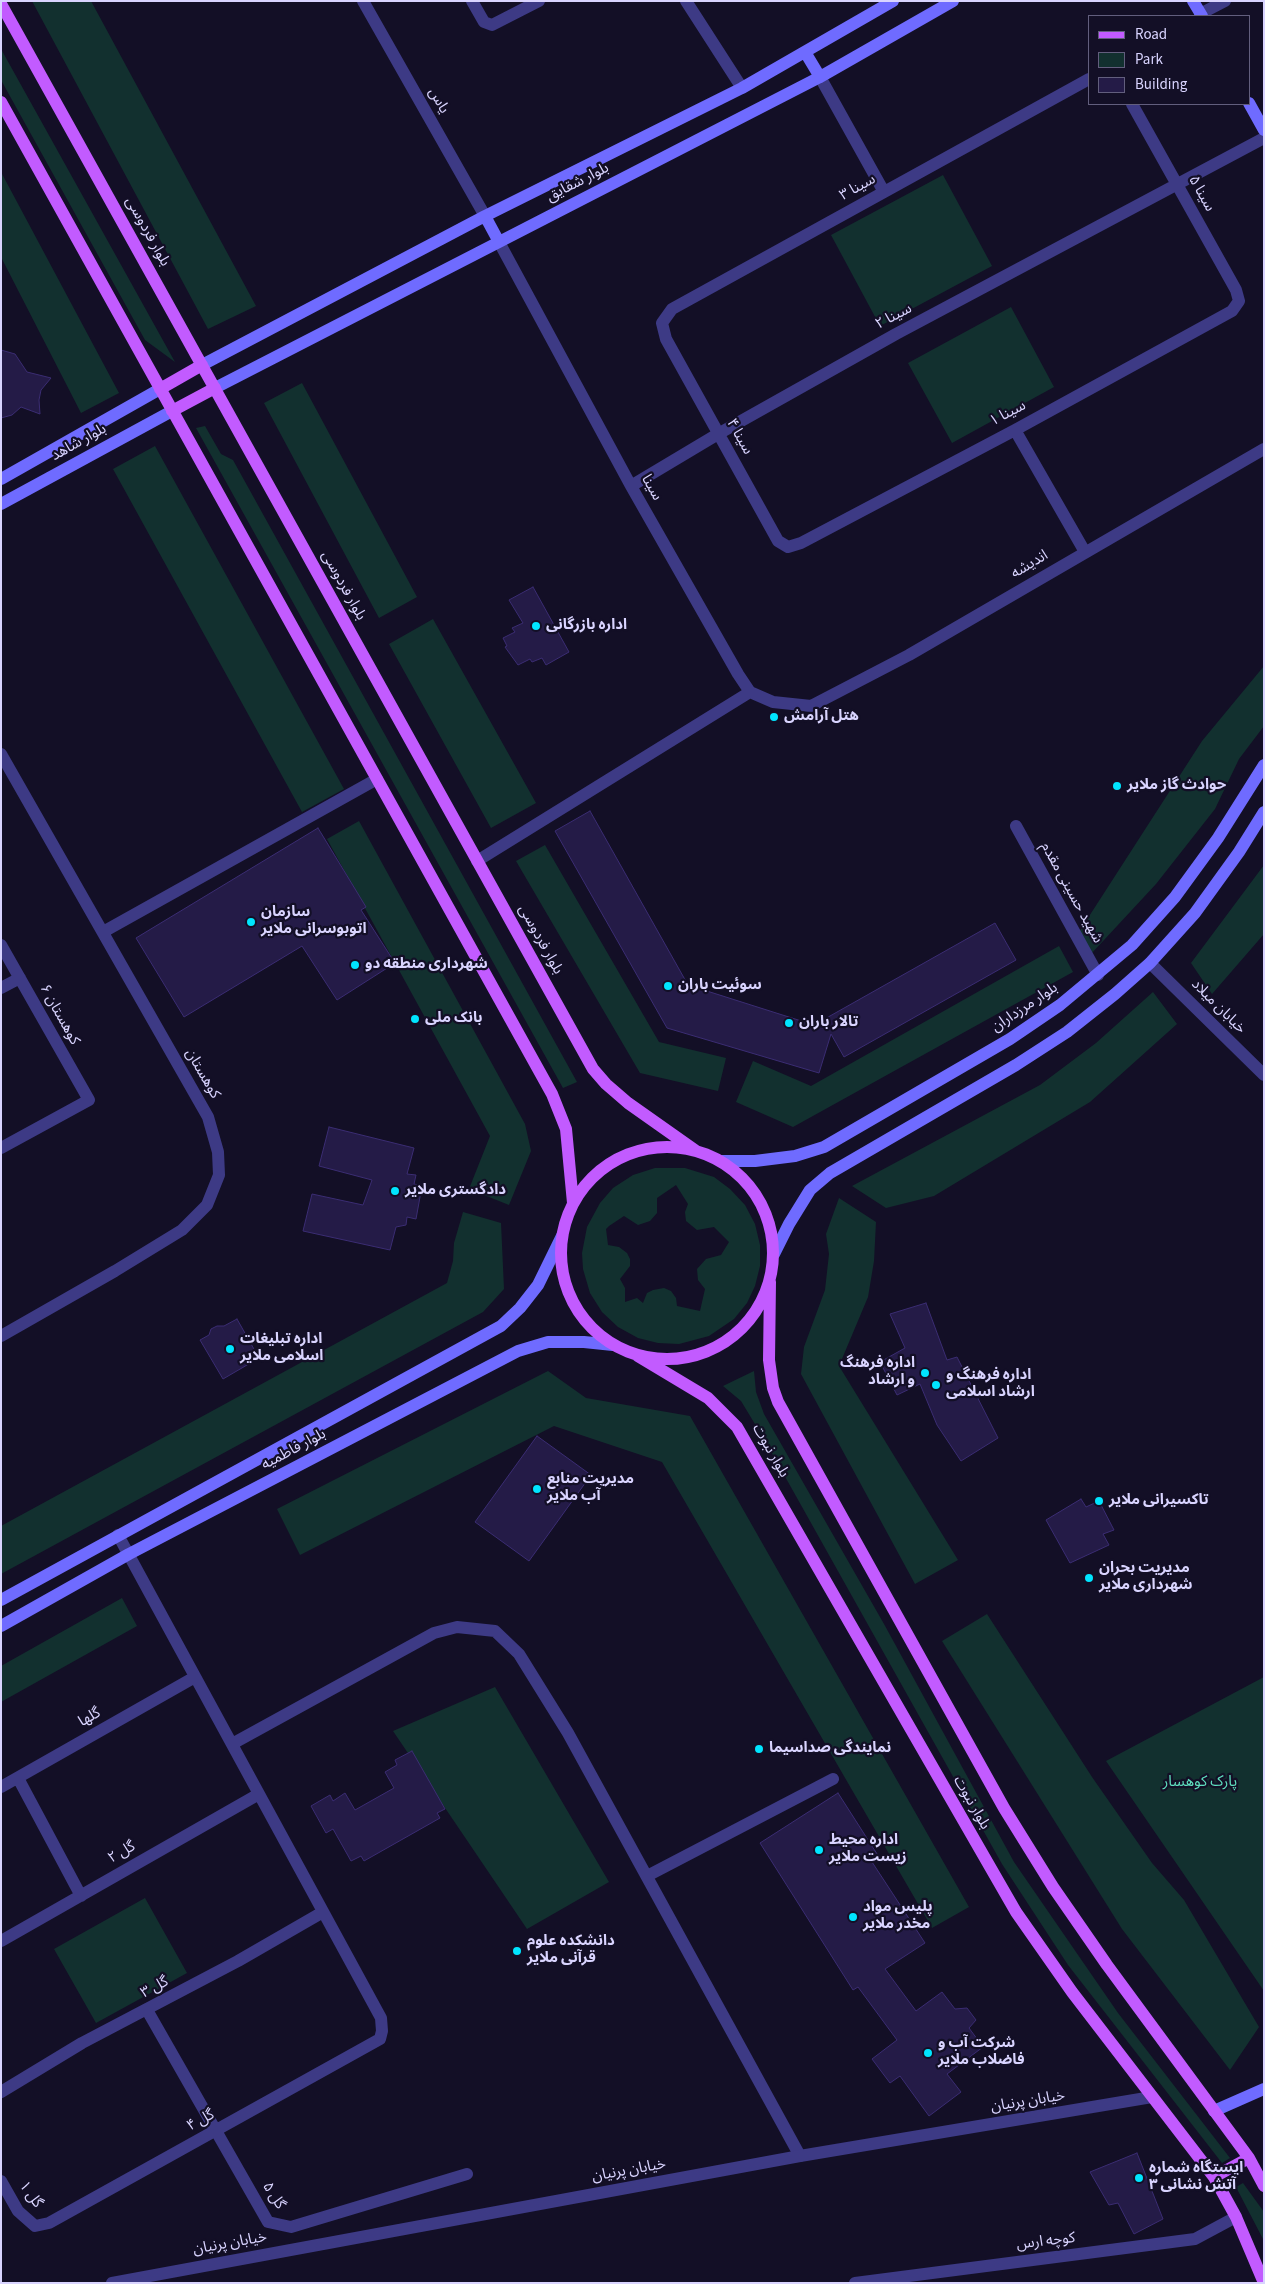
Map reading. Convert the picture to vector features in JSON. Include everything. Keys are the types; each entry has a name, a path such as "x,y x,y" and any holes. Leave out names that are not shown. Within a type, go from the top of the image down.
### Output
{"main road":[{"name":"بلوار شقایق","path":"202,365 485,216 742,88 893,1"},
{"name":"بلوار شقایق","path":"214,388 820,77 953,1"},
{"path":"1193,1 1201,15"},
{"name":"بلوار فردوسی","path":"1,4 593,1069 606,1084 628,1103 696,1150"},
{"path":"805,52 820,77"},
{"path":"1,102 552,1094 566,1129 573,1203"},
{"path":"1250,105 1264,130"},
{"path":"485,216 499,242"},
{"path":"160,389 202,365"},
{"path":"172,411 214,388"},
{"name":"بلوار شاهد","path":"1,479 160,389"},
{"name":"بلوار شاهد","path":"1,504 172,411"},
{"name":"بلوار مرزداران","path":"722,1161 755,1161 795,1156 824,1148 1010,1039 1060,1005 1132,945 1175,897 1218,838 1264,765"},
{"path":"774,1254 789,1224 810,1190 830,1173 1008,1070 1067,1032 1115,994 1150,962 1195,913 1239,852 1264,812"},
{"path":"668,1146 696,1150 722,1161 744,1178 760,1201 771,1226 774,1254 770,1282 761,1304 748,1323 730,1340 709,1351 686,1358 662,1360 638,1356 612,1345 592,1329 582,1316 566,1286 561,1262 562,1236 573,1203 590,1180 613,1162 639,1150 668,1146"},
{"name":"بلوار فاطمیه","path":"1,1600 501,1326 520,1308 538,1284 562,1236"},
{"name":"بلوار نبوت","path":"770,1282 769,1360 773,1388 778,1402 1004,1808 1053,1887 1249,2158 1262,2180"},
{"name":"بلوار فاطمیه","path":"1,1626 129,1554 518,1350 548,1342 584,1342 612,1345"},
{"name":"بلوار نبوت","path":"638,1356 708,1398 737,1427 1016,1912 1072,1992 1214,2177 1236,2217 1264,2283"},
{"path":"1214,2111 1264,2089"},
{"path":"1214,2177 1249,2158"}],"street":[{"name":"یاس","path":"363,1 485,216"},
{"path":"472,1 484,22 492,25 539,1"},
{"path":"686,1 742,88"},
{"path":"1201,15 1226,1"},
{"path":"820,77 884,192"},
{"name":"سینا ۳","path":"666,339 662,322 672,309 1088,80"},
{"name":"سینا ۵","path":"1133,105 1236,290 1239,301"},
{"name":"سینا ۲","path":"631,486 718,434 896,334 1264,138"},
{"name":"سینا","path":"499,242 631,486 750,692"},
{"name":"سینا ۱","path":"788,547 801,543 1015,430 1232,311 1239,301"},
{"name":"سینا ۴","path":"666,339 778,542 788,547"},
{"path":"1015,430 1085,552"},
{"name":"اندیشه","path":"750,692 773,702 811,706 909,655 1264,449"},
{"path":"477,861 750,692"},
{"name":"کوهستان","path":"1,754 208,1117 218,1152 219,1175 207,1205 182,1230 115,1271 3,1330"},
{"path":"103,932 377,780"},
{"name":"شهید حسینی مقدم","path":"1016,826 1098,975"},
{"name":"کوهستان ۶","path":"1,945 89,1100 1,1148"},
{"name":"خیابان میلاد","path":"1150,962 1264,1075"},
{"path":"1,988 20,978"},
{"path":"118,1535 324,1912"},
{"path":"232,1744 434,1632 457,1627 495,1631 519,1654 558,1717 800,2156"},
{"name":"گلها","path":"1,1787 195,1676"},
{"path":"18,1778 80,1896"},
{"path":"647,1876 833,1779"},
{"name":"گل ۲","path":"1,1941 260,1794"},
{"name":"گل ۳","path":"1,2092 82,2043 238,1961 324,1912"},
{"name":"گل ۴","path":"35,2226 49,2223 380,2039 382,2031 381,2018 324,1912"},
{"name":"گل ۵","path":"147,2010 268,2222 291,2227 467,2174"},
{"name":"خیابان پرنیان","path":"112,2283 800,2156 1152,2098"},
{"name":"گل ۱","path":"1,2181 18,2211 35,2226"},
{"name":"کوچه ارس","path":"855,2283 1195,2239 1236,2217"}],"green space":[{"path":"32,1 91,1 256,306 208,329"},
{"path":"1,49 175,362 145,340 1,80"},
{"path":"1,172 119,393 81,413 1,257"},
{"path":"943,175 992,266 880,326 831,235"},
{"path":"1011,307 1054,387 952,443 908,363"},
{"path":"302,383 417,597 379,618 264,403"},
{"path":"205,426 221,454 233,460 577,1082 563,1088 196,428"},
{"path":"155,446 344,789 302,812 113,469"},
{"path":"433,619 536,803 491,828 389,644"},
{"path":"1264,666 1264,726 1239,759 1215,809 1156,884 1091,954 1077,935 1202,741"},
{"path":"359,821 525,1124 531,1151 509,1205 469,1189 490,1136 327,839"},
{"path":"545,845 659,1042 726,1058 718,1091 640,1073 516,861"},
{"path":"1264,865 1264,934 1212,994 1191,963"},
{"path":"1059,946 1073,972 793,1127 736,1102 753,1061 811,1086"},
{"path":"1153,992 1177,1024 1090,1102 934,1196 886,1208 852,1186 1040,1085 1096,1043"},
{"path":"655,1168 685,1168 714,1177 730,1189 745,1205 755,1224 760,1245 760,1266 755,1286 747,1303 734,1319 709,1336 679,1344 658,1343 638,1338 618,1327 602,1312 590,1293 583,1269 582,1253 587,1227 600,1203 613,1188 633,1175","holes":["676,1185 688,1204 685,1212 686,1221 697,1230 714,1227 729,1242 721,1255 706,1259 697,1269 698,1280 705,1289 700,1311 677,1306 676,1298 671,1291 664,1288 647,1293 643,1303 637,1298 625,1302 625,1288 620,1279 630,1266 630,1259 627,1253 619,1247 608,1245 606,1229 624,1216 638,1225 650,1221 657,1213 657,1198"]},
{"path":"839,1198 876,1222 874,1261 868,1297 839,1366 958,1560 915,1584 801,1374 804,1347 825,1290 829,1254 826,1234"},
{"path":"463,1212 501,1223 504,1289 483,1312 1,1574 1,1526 447,1283 453,1261 454,1243"},
{"path":"548,1371 586,1398 690,1416 969,1907 932,1928 662,1462 554,1426 300,1555 277,1509"},
{"path":"754,1371 756,1392 764,1414 884,1624 1014,1862 1118,2013 1230,2158 1222,2163 1068,1965 1002,1864 764,1439 741,1401 723,1386"},
{"path":"122,1598 137,1626 1,1702 1,1666"},
{"path":"987,1614 1092,1777 1152,1863 1184,1900 1259,2027 1230,2070 1122,1929 942,1641"},
{"name":"پارک کوهسار","path":"1264,1677 1264,1991 1106,1761"},
{"path":"495,1687 609,1882 527,1929 393,1731"},
{"path":"145,1898 187,1973 96,2023 54,1949"},
{"path":"1243,2183 1264,2212 1264,2241 1236,2187"}],"building":[{"path":"1,350 15,354 27,372 51,378 41,390 39,400 40,414 21,407 12,415 1,418"},
{"name":"اداره بازرگانی","path":"533,587 569,652 546,665 542,658 532,662 530,659 518,665 505,647 507,646 503,638 515,632 512,628 523,623 509,600"},
{"path":"590,811 688,985 814,1025 995,923 1016,960 844,1057 831,1034 819,1073 667,1028 555,831"},
{"name":"سازمان اتوبوسرانی ملایر","path":"318,828 366,907 361,910 395,963 337,1000 302,946 184,1017 136,938"},
{"name":"دادگستری ملایر","path":"329,1127 414,1148 407,1174 416,1175 414,1184 422,1186 416,1219 407,1217 406,1225 396,1227 390,1250 303,1231 312,1194 363,1205 372,1180 319,1166"},
{"name":"اداره فرهنگ و ارشاد","path":"926,1303 947,1360 957,1357 998,1438 961,1461 937,1425 920,1384 897,1395 880,1362 905,1348 890,1314"},
{"name":"اداره تبلیغات اسلامی ملایر","path":"237,1319 259,1358 223,1379 200,1340 209,1335 211,1329 217,1326 224,1326"},
{"path":"537,1436 591,1475 529,1561 475,1522"},
{"name":"تاکسیرانی ملایر","path":"1081,1499 1086,1507 1099,1501 1114,1530 1103,1534 1109,1545 1070,1563 1046,1520"},
{"path":"412,1751 445,1809 437,1813 440,1818 364,1861 361,1856 351,1861 333,1829 326,1833 311,1806 330,1795 333,1801 345,1793 355,1810 394,1788 385,1772 397,1765 395,1760"},
{"path":"838,1793 879,1857 872,1862 925,1943 885,1969 916,2011 942,1992 955,2009 967,2008 976,2020 969,2028 983,2047 947,2074 961,2092 929,2116 900,2076 890,2083 872,2059 897,2040 858,1987 853,1990 760,1843"},
{"path":"1137,2153 1163,2219 1134,2234 1118,2203 1109,2205 1090,2172"}],"place":[{"name":"اداره بازرگانی","path":"536,626"},
{"name":"هتل آرامش","path":"774,717"},
{"name":"حوادث گاز ملایر","path":"1117,786"},
{"name":"سازمان اتوبوسرانی ملایر","path":"251,922"},
{"name":"شهرداری منطقه دو","path":"355,965"},
{"name":"سوئیت باران","path":"668,986"},
{"name":"بانک ملی","path":"415,1019"},
{"name":"تالار باران","path":"789,1023"},
{"name":"دادگستری ملایر","path":"395,1191"},
{"name":"اداره تبلیغات اسلامی ملایر","path":"230,1349"},
{"name":"اداره فرهنگ و ارشاد","path":"925,1373"},
{"name":"اداره فرهنگ و ارشاد اسلامی","path":"936,1385"},
{"name":"مدیریت منابع آب ملایر","path":"537,1489"},
{"name":"تاکسیرانی ملایر","path":"1099,1501"},
{"name":"مدیریت بحران شهرداری ملایر","path":"1089,1578"},
{"name":"نمایندگی صداسیما","path":"759,1749"},
{"name":"اداره محیط زیست ملایر","path":"819,1850"},
{"name":"پلیس مواد مخدر ملایر","path":"853,1917"},
{"name":"دانشکده علوم قرآنی ملایر","path":"517,1951"},
{"name":"شرکت آب و فاضلاب ملایر","path":"928,2053"},
{"name":"ایستگاه شماره ۳ آتش نشانی","path":"1139,2178"}]}
